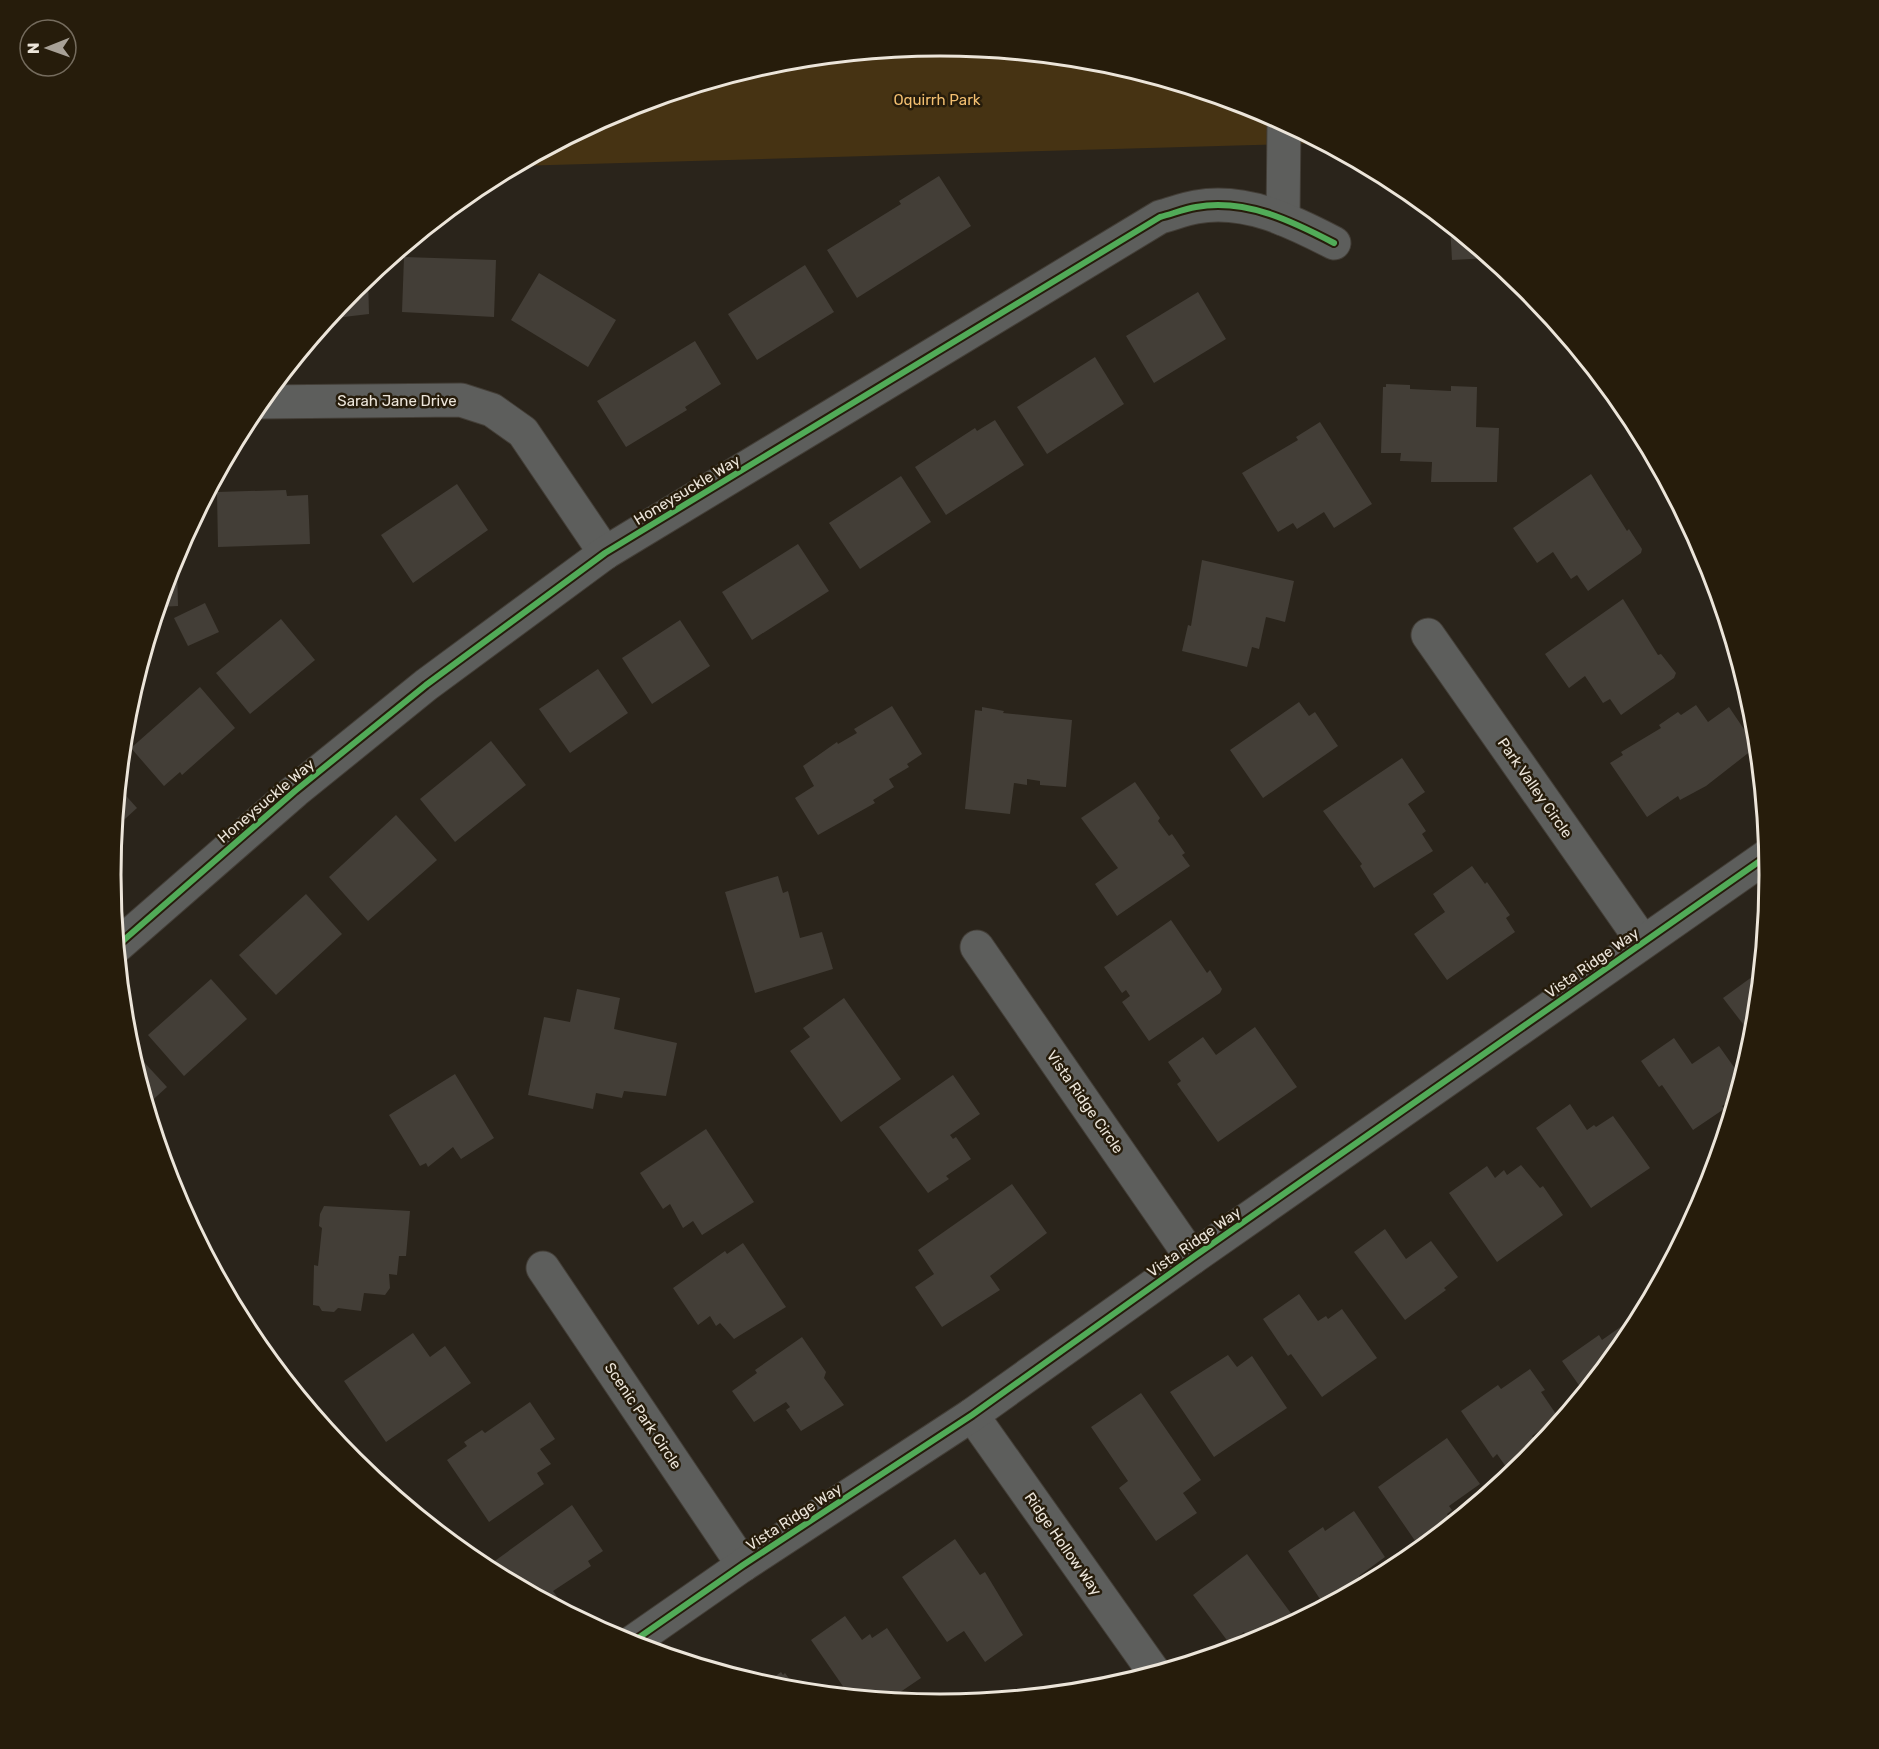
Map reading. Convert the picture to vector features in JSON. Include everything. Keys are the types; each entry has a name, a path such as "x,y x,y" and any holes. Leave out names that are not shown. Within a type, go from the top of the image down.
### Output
{"street":[{"path":"1283,219 1284,132"},
{"name":"Honeysuckle Way","path":"123,940 295,791 426,685 605,554 1160,217 1196,207 1234,205 1283,219 1334,243"},
{"name":"Sarah Jane Drive","path":"271,402 461,400 492,410 523,432 605,554"},
{"name":"Park Valley Circle","path":"1428,635 1643,942"},
{"name":"Vista Ridge Way","path":"640,1636 743,1565 972,1415 1192,1258 1759,862"},
{"name":"Vista Ridge Circle","path":"977,947 1192,1258"},
{"name":"Scenic Park Circle","path":"543,1268 743,1565"},
{"name":"Ridge Hollow Way","path":"972,1415 1150,1666"}],"green space":[{"name":"Oquirrh Park","path":"886,57 993,57 1099,71 1151,83 1203,99 1253,118 1308,143 529,166 577,140 626,118 728,83 780,71"}],"building":[{"path":"939,176 971,226 857,298 827,250 901,204 899,201"},
{"path":"1451,235 1479,259 1452,260"},
{"path":"404,257 496,260 494,317 402,312"},
{"path":"805,265 834,312 757,360 728,314"},
{"path":"539,273 616,320 588,367 511,320"},
{"path":"368,287 369,314 339,318"},
{"path":"1198,292 1226,339 1154,383 1126,336"},
{"path":"695,341 721,384 685,407 687,410 626,447 597,401"},
{"path":"1095,357 1124,404 1047,454 1017,407"},
{"path":"1386,384 1410,385 1410,389 1451,391 1451,386 1477,387 1476,427 1499,428 1497,482 1431,482 1432,462 1400,461 1401,453 1381,453 1383,387 1386,387"},
{"path":"995,420 1024,465 946,515 915,467 975,428 977,431"},
{"path":"1320,422 1372,504 1334,528 1324,512 1297,529 1293,523 1278,532 1242,473 1298,440 1296,437"},
{"path":"1591,474 1627,531 1629,529 1642,549 1641,553 1588,591 1577,575 1571,579 1553,552 1537,563 1513,528"},
{"path":"901,476 931,522 860,569 829,523"},
{"path":"457,484 488,530 413,583 381,535"},
{"path":"286,490 287,496 308,495 310,544 218,547 217,492"},
{"path":"798,544 829,591 752,640 722,592"},
{"path":"1202,560 1294,581 1285,622 1266,617 1259,649 1252,647 1247,667 1182,651 1188,625 1191,626"},
{"path":"177,576 178,606 166,607"},
{"path":"1623,599 1658,655 1661,654 1676,673 1674,678 1621,715 1610,699 1603,703 1585,676 1569,688 1545,654"},
{"path":"205,603 219,632 188,646 174,618"},
{"path":"281,619 315,660 250,714 216,673"},
{"path":"680,620 710,666 652,704 622,658"},
{"path":"598,669 628,713 570,753 539,709"},
{"path":"200,687 235,728 182,775 180,772 164,786 131,748"},
{"path":"1299,702 1309,716 1315,712 1338,746 1263,798 1230,750"},
{"path":"1696,705 1708,722 1729,707 1745,731 1749,753 1706,786 1680,800 1678,796 1647,817 1610,763 1623,755 1621,752 1661,728 1659,725 1678,712 1681,715"},
{"path":"892,706 922,754 907,764 909,767 889,779 894,787 873,800 875,803 818,835 795,798 814,786 803,766 837,742 838,744 857,733 854,729"},
{"path":"982,707 1004,711 1003,713 1072,720 1066,787 1040,785 1040,781 1027,779 1027,785 1014,783 1010,814 965,809 975,710 982,711"},
{"path":"491,741 526,785 455,842 420,799"},
{"path":"1402,758 1425,792 1408,804 1426,831 1422,834 1433,851 1374,888 1360,866 1362,864 1323,811"},
{"path":"1135,782 1160,818 1158,821 1169,836 1172,834 1185,853 1182,855 1190,866 1117,916 1095,884 1118,868 1081,818"},
{"path":"125,795 137,808 122,822"},
{"path":"396,815 437,860 368,921 329,877"},
{"path":"1472,866 1485,884 1487,882 1510,915 1506,918 1515,932 1447,980 1414,934 1445,912 1433,894"},
{"path":"778,876 783,893 788,891 800,938 822,932 833,969 755,993 725,892"},
{"path":"306,894 342,934 276,995 239,955"},
{"path":"1171,920 1207,973 1210,970 1222,989 1220,993 1149,1041 1122,1002 1130,996 1126,990 1122,993 1104,967"},
{"path":"1751,977 1744,1026 1723,998"},
{"path":"211,979 247,1019 184,1076 148,1035"},
{"path":"577,989 620,998 614,1029 677,1043 666,1096 624,1091 622,1098 596,1093 593,1109 528,1095 544,1017 570,1022"},
{"path":"844,998 901,1079 841,1122 790,1051 810,1037 803,1028"},
{"path":"1255,1027 1297,1087 1218,1142 1177,1084 1181,1081 1168,1062 1203,1037 1216,1055"},
{"path":"1674,1038 1692,1064 1719,1046 1735,1069 1726,1103 1722,1106 1724,1109 1693,1130 1662,1085 1659,1087 1641,1061"},
{"path":"142,1060 167,1087 152,1100"},
{"path":"455,1074 494,1138 461,1159 453,1147 428,1167 426,1163 420,1166 389,1115"},
{"path":"953,1075 980,1114 950,1135 953,1139 956,1137 971,1159 946,1176 949,1179 928,1193 879,1127"},
{"path":"1570,1104 1587,1130 1613,1116 1650,1168 1591,1208 1536,1128"},
{"path":"706,1129 754,1202 702,1235 693,1221 683,1228 670,1204 663,1209 640,1173"},
{"path":"1521,1165 1540,1188 1543,1186 1563,1215 1497,1262 1449,1193 1487,1166 1495,1178 1504,1170 1507,1175"},
{"path":"1012,1184 1047,1233 990,1276 1000,1290 942,1327 915,1287 934,1274 918,1250"},
{"path":"324,1206 410,1211 406,1256 399,1256 397,1275 389,1274 390,1288 385,1295 364,1293 361,1311 338,1308 334,1312 322,1311 319,1306 313,1305 314,1265 318,1266 322,1228 319,1226 320,1214"},
{"path":"1385,1229 1406,1259 1431,1241 1458,1277 1444,1288 1446,1290 1405,1320 1354,1252"},
{"path":"743,1243 786,1307 734,1339 720,1323 716,1326 710,1316 698,1325 673,1288 725,1251 727,1254"},
{"path":"1299,1294 1318,1321 1326,1316 1328,1319 1342,1309 1377,1358 1322,1397 1291,1354 1288,1356 1263,1319"},
{"path":"1623,1325 1579,1385 1562,1361 1599,1335 1602,1340"},
{"path":"413,1333 430,1357 445,1346 471,1383 386,1442 344,1381"},
{"path":"802,1337 826,1372 824,1378 844,1405 801,1431 786,1410 790,1407 786,1402 754,1422 732,1391 757,1373 755,1370"},
{"path":"1228,1355 1237,1367 1252,1356 1287,1408 1214,1457 1170,1392"},
{"path":"1530,1369 1545,1390 1541,1392 1556,1414 1532,1436 1534,1438 1506,1466 1497,1454 1493,1458 1461,1411 1498,1385 1501,1389"},
{"path":"1141,1393 1201,1480 1183,1493 1197,1513 1156,1541 1119,1488 1128,1481 1091,1427"},
{"path":"530,1402 555,1439 540,1449 551,1464 537,1473 544,1484 489,1522 447,1460 467,1446 464,1442 482,1430 485,1433"},
{"path":"1447,1438 1480,1484 1449,1506 1452,1510 1447,1514 1448,1516 1415,1541 1378,1487"},
{"path":"572,1505 603,1551 588,1561 591,1566 553,1591 559,1600 494,1561"},
{"path":"1354,1511 1385,1557 1360,1577 1320,1599 1288,1551 1323,1527 1325,1531"},
{"path":"955,1539 980,1575 985,1572 1023,1635 985,1662 964,1631 947,1642 902,1577"},
{"path":"1247,1554 1291,1614 1227,1641 1193,1595"},
{"path":"845,1616 862,1640 870,1634 872,1638 887,1628 921,1678 900,1693 844,1687 811,1640"},
{"path":"781,1672 783,1675 785,1673 790,1679 780,1678 775,1677"}],"cycle path":[{"path":"123,940 295,791 426,685 605,553 1160,217 1196,207 1232,206 1268,213 1334,243"},
{"path":"640,1636 743,1565 972,1415 1192,1258 1759,862"}]}
